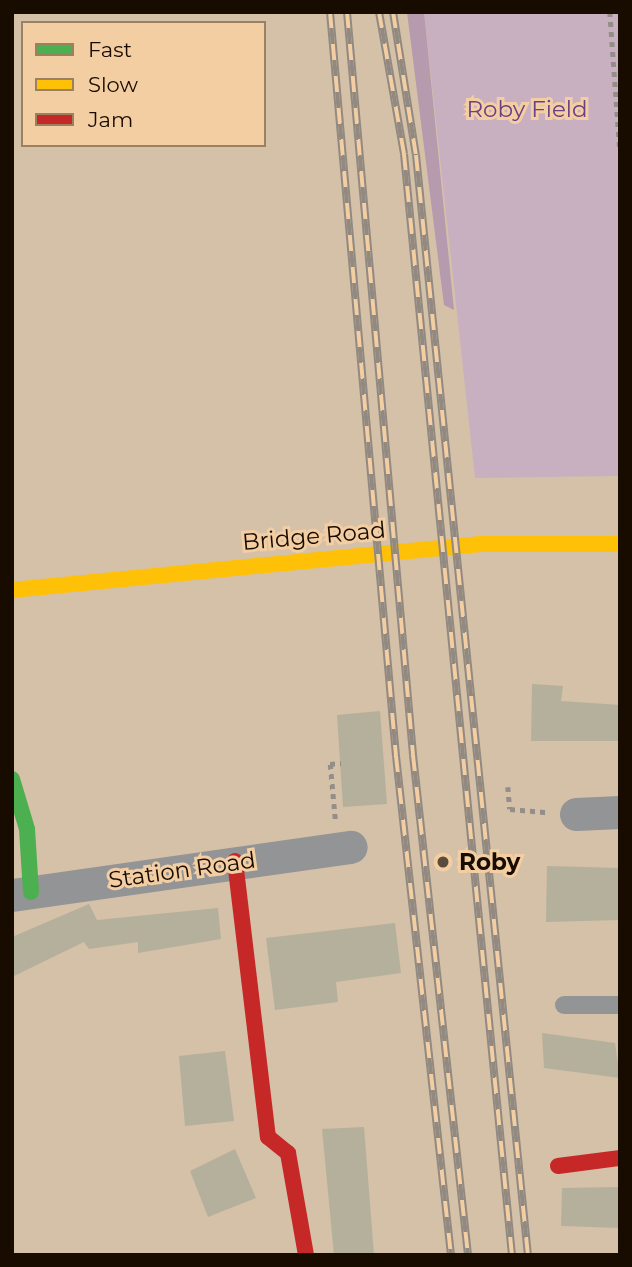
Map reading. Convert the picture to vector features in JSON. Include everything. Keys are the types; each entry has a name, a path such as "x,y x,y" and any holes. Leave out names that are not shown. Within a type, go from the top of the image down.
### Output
{"street":[{"name":"Bridge Road","path":"12,590 479,544 620,544"},
{"path":"12,779 27,829 22,893"},
{"path":"576,814 620,812"},
{"name":"Station Road","path":"22,893 344,848"},
{"path":"235,862 268,1137 288,1153 306,1255"},
{"path":"558,1166 620,1158"}],"lane":[{"path":"564,1006 620,1005"}],"path":[{"path":"610,12 620,152"},
{"path":"341,764 330,764 344,848"},
{"path":"508,787 510,809 576,814"}],"green space":[{"name":"Roby Field","path":"424,12 620,12 620,476 475,478"}],"shaded area":[{"path":"407,12 424,12 454,310 444,305"}],"building":[{"path":"532,684 563,686 561,701 620,705 620,741 531,741"},
{"path":"380,711 387,804 343,807 337,715"},
{"path":"547,866 620,868 620,920 546,922"},
{"path":"89,904 97,920 218,908 221,939 138,953 138,942 89,949 84,942 12,977 12,937"},
{"path":"395,923 401,973 336,982 338,1002 275,1010 266,938"},
{"path":"542,1033 615,1043 620,1078 544,1068"},
{"path":"225,1051 234,1121 185,1126 179,1056"},
{"path":"364,1127 374,1255 334,1255 322,1129"},
{"path":"235,1149 256,1198 208,1217 190,1171"},
{"path":"620,1187 620,1228 561,1226 562,1188"}],"railway":[{"path":"330,12 396,756 451,1255"},
{"path":"347,12 413,755 468,1255"},
{"path":"379,12 404,154 512,1255"},
{"path":"393,12 416,155 528,1255"}],"traffic: fast":[{"path":"12,779 27,829 31,892"}],"traffic: slow":[{"path":"12,590 479,544 620,544"}],"traffic: jam":[{"path":"235,861 268,1137 288,1153 306,1255"},
{"path":"558,1166 620,1158"}],"place":[{"name":"Roby","path":"443,862"}]}
